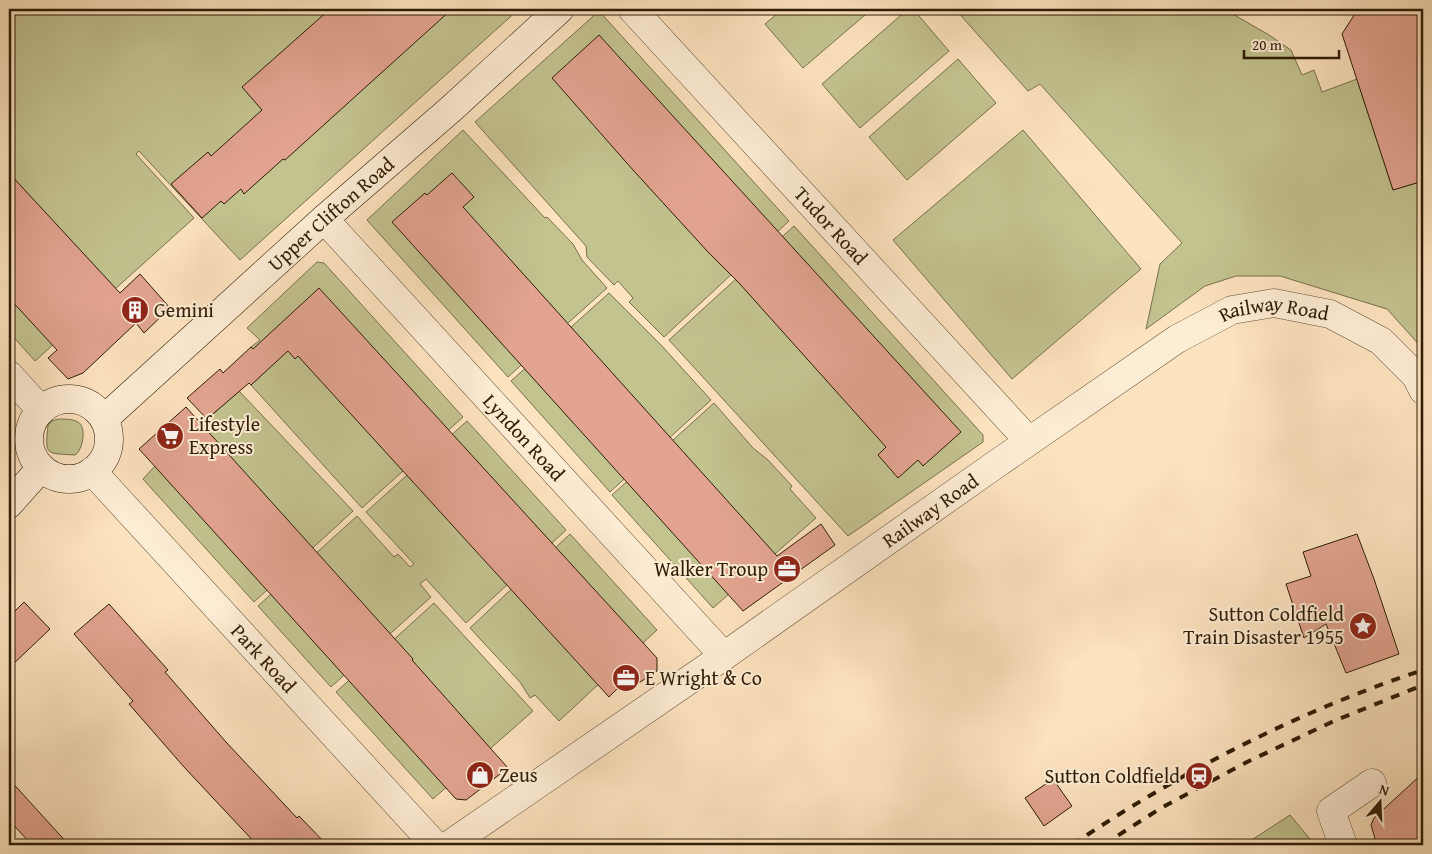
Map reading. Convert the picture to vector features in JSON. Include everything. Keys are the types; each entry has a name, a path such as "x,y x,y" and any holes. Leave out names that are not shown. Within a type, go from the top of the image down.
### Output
{"street":[{"name":"Upper Clifton Road","path":"104,419 324,219 451,109 560,9"},
{"name":"Tudor Road","path":"632,9 1028,441"},
{"name":"Lyndon Road","path":"324,219 724,656"},
{"name":"Railway Road","path":"449,845 724,656 1028,441 1177,339 1232,310 1274,303 1330,314 1381,341 1416,376 1423,390"},
{"path":"9,376 41,410"},
{"path":"65,399 72,399 90,405 104,419 108,431 109,444 102,462 80,478 66,479 52,475 41,468 33,458 28,442 30,426 41,410 52,402 65,399"},
{"path":"9,504 41,468"},
{"name":"Park Road","path":"92,471 435,845"},
{"path":"1343,845 1331,810 1372,783"}],"green space":[{"path":"9,9 519,9 240,260 139,151 136,154 194,218 35,361 9,332"},
{"path":"783,9 872,9 803,68 765,24"},
{"path":"908,9 913,9 949,51 860,128 822,84"},
{"path":"955,9 1224,9 1291,50 1302,75 1314,70 1322,92 1357,79 1393,190 1423,181 1423,349 1387,309 1280,276 1236,276 1205,286 1146,329 1160,264 1182,243 1040,84 1028,91"},
{"path":"599,11 789,221 664,337 629,302 633,298 618,281 614,285 587,257 586,246 475,122"},
{"path":"958,59 996,103 907,180 869,137"},
{"path":"463,130 545,218 547,217 573,244 582,260 607,288 508,377 367,220"},
{"path":"1023,130 1141,269 1012,379 893,240"},
{"path":"794,226 983,435 983,442 848,536 669,340"},
{"path":"317,262 324,263 463,417 362,508 251,385 335,306 257,353 251,347 260,340 247,328"},
{"path":"609,293 661,345 711,400 610,492 511,381"},
{"path":"239,391 353,511 254,602 143,479"},
{"path":"714,403 753,448 768,460 792,486 790,489 816,518 713,608 612,495"},
{"path":"58,419 74,420 81,425 83,433 82,444 75,455 52,453 47,448 48,425"},
{"path":"467,421 566,530 466,623 426,579 420,584 431,597 331,687 258,606 357,516 394,557 398,554 410,567 414,564 366,512"},
{"path":"570,534 657,630 559,721 535,695 530,698 520,682 470,628"},
{"path":"434,603 533,711 433,799 336,692"},
{"path":"1290,815 1315,845 1244,845"}],"building":[{"path":"330,9 452,9 285,160 283,159 244,194 241,189 224,204 221,201 202,218 171,184 208,152 211,156 262,110 242,87"},
{"path":"1358,9 1423,9 1423,181 1393,190 1342,34"},
{"path":"599,35 961,432 923,466 918,460 898,478 878,455 886,447 739,283 633,170 552,78"},
{"path":"9,173 120,293 140,274 170,308 144,333 136,323 83,373 68,379 48,358 57,350 9,298"},
{"path":"452,173 474,197 463,207 777,556 821,524 835,545 743,611 392,222 425,193 427,195"},
{"path":"319,288 657,658 657,671 625,692 620,686 609,697 298,356 295,359 288,351 251,385 249,383 207,419 187,398 220,369 223,373 251,347 253,349"},
{"path":"186,407 413,659 508,768 466,800 456,799 139,449"},
{"path":"1357,534 1399,654 1346,673 1326,624 1304,638 1286,584 1311,576 1303,552"},
{"path":"24,602 50,629 9,668 9,617"},
{"path":"109,604 168,670 165,672 226,742 297,818 299,816 327,845 257,845 184,767 129,704 133,701 74,634"},
{"path":"1423,773 1423,845 1377,845 1371,825 1374,818"},
{"path":"9,779 69,845 32,845 9,820"},
{"path":"1053,779 1072,806 1044,826 1025,798"}],"railway":[{"path":"1072,845 1113,818 1198,768 1286,724 1331,704 1423,670"},
{"path":"1103,845 1161,808 1247,762 1334,721 1423,685"}],"place":[{"name":"Gemini","path":"135,310"},
{"name":"Lifestyle Express","path":"170,436"},
{"name":"Walker Troup","path":"787,569"},
{"name":"Sutton Coldfield Train Disaster 1955","path":"1363,626"},
{"name":"E Wright & Co","path":"626,678"},
{"name":"Zeus","path":"480,775"},
{"name":"Sutton Coldfield","path":"1199,776"}]}
